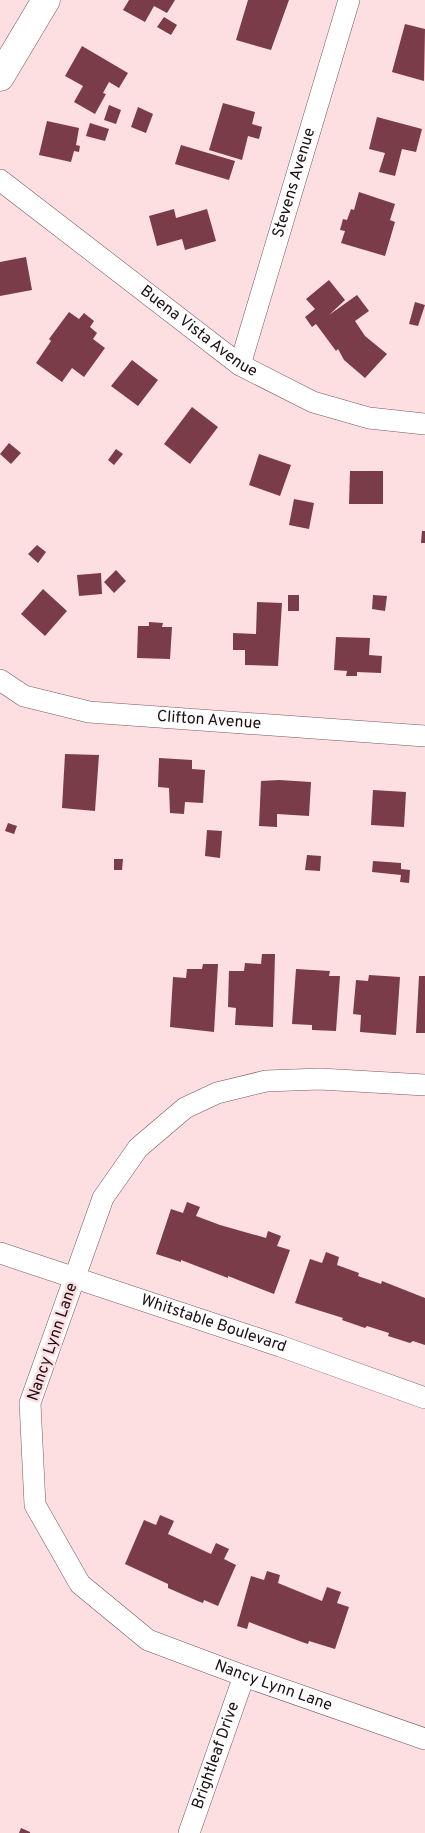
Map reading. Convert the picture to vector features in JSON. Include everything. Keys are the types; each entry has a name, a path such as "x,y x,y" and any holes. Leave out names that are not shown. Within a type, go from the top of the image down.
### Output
{"street":[{"path":"0,77 46,0"},
{"name":"Stevens Avenue","path":"240,365 349,0"},
{"name":"Buena Vista Avenue","path":"0,180 240,365 313,402 369,418 425,424"},
{"name":"Clifton Avenue","path":"0,680 24,696 89,712 425,736"},
{"name":"Nancy Lynn Lane","path":"425,1085 320,1079 266,1081 217,1094 185,1108 138,1148 104,1198 30,1404 35,1505 80,1584 87,1591 148,1640 244,1676 425,1739"},
{"name":"Whitstable Boulevard","path":"0,1253 75,1280 280,1346 425,1398"},
{"name":"Brightleaf Drive","path":"188,1833 244,1676"}],"building":[{"path":"129,0 175,0 167,13 154,6 145,22 123,10"},
{"path":"248,0 289,0 271,50 236,40"},
{"path":"164,17 177,25 171,35 157,27"},
{"path":"405,24 425,29 424,81 392,72"},
{"path":"82,46 128,73 119,88 109,82 103,93 106,94 95,114 74,102 83,86 65,76"},
{"path":"223,103 255,112 252,124 262,127 259,139 248,136 242,160 209,150"},
{"path":"109,105 121,110 116,124 104,120"},
{"path":"138,107 153,114 146,133 131,127"},
{"path":"377,117 422,129 416,152 402,149 395,176 379,172 385,153 369,149"},
{"path":"47,121 79,128 76,145 80,146 79,152 74,151 71,162 39,155"},
{"path":"90,123 109,129 105,141 86,136"},
{"path":"181,145 235,161 229,180 175,164"},
{"path":"359,192 395,204 390,220 395,222 385,256 341,243 345,231 340,230 343,219 347,220 351,209 354,210"},
{"path":"174,209 176,218 207,209 216,241 185,250 182,239 157,246 149,216"},
{"path":"26,257 32,290 0,296 0,262"},
{"path":"329,280 345,300 329,315 357,295 369,311 355,321 365,336 387,354 365,378 344,360 338,349 336,351 316,324 312,327 305,317 315,309 306,299"},
{"path":"415,302 425,305 418,326 409,324"},
{"path":"69,312 79,319 84,313 94,321 90,327 97,333 93,339 105,348 84,377 72,368 62,382 36,363 51,341 49,339"},
{"path":"132,360 158,380 138,406 111,386"},
{"path":"192,407 218,427 190,464 164,444"},
{"path":"9,443 21,453 11,464 0,454"},
{"path":"116,449 123,454 114,465 108,460"},
{"path":"259,454 291,465 280,496 249,485"},
{"path":"350,471 383,471 383,504 349,504"},
{"path":"294,499 314,503 309,529 289,525"},
{"path":"422,531 425,531 425,543 421,543"},
{"path":"37,545 46,552 38,563 28,554"},
{"path":"116,570 126,581 114,593 104,582"},
{"path":"101,573 102,594 79,596 77,575"},
{"path":"43,589 67,611 45,636 21,614"},
{"path":"288,595 299,595 299,611 288,611"},
{"path":"373,595 387,596 385,611 372,609"},
{"path":"257,602 282,603 278,666 245,665 245,650 233,650 233,633 256,634"},
{"path":"149,622 163,623 162,627 172,627 170,659 137,658 138,626 149,626"},
{"path":"336,637 370,638 369,655 382,656 381,673 357,672 357,676 346,676 347,671 334,670"},
{"path":"65,754 99,755 95,811 62,808"},
{"path":"159,758 192,760 192,769 205,770 203,803 185,802 184,814 170,813 169,788 158,787"},
{"path":"261,781 311,782 309,816 277,814 277,827 259,826"},
{"path":"373,790 406,792 404,827 371,825"},
{"path":"8,823 17,826 14,834 5,831"},
{"path":"207,830 222,831 220,858 205,856"},
{"path":"307,855 321,856 320,871 305,870"},
{"path":"114,859 123,859 122,870 114,870"},
{"path":"373,861 401,863 401,869 410,870 409,883 400,882 401,875 372,872"},
{"path":"262,954 275,954 273,1027 235,1025 236,1008 228,1007 229,971 244,971 245,963 261,964"},
{"path":"203,964 218,964 214,1032 170,1027 173,977 186,978 187,969 202,969"},
{"path":"296,969 330,971 329,976 340,976 336,1031 312,1030 312,1025 292,1024"},
{"path":"369,975 400,977 396,1035 360,1032 361,1015 353,1014 356,980 368,981"},
{"path":"419,976 425,976 425,1033 416,1033"},
{"path":"187,1202 200,1207 196,1216 220,1225 266,1238 268,1231 281,1236 277,1246 290,1250 274,1294 181,1260 181,1262 156,1254 171,1209 183,1213"},
{"path":"326,1252 339,1257 337,1265 359,1273 358,1276 381,1284 382,1281 425,1298 425,1345 413,1341 410,1343 388,1336 389,1333 367,1326 365,1328 342,1320 343,1318 295,1303 310,1259 322,1263"},
{"path":"160,1515 174,1521 168,1534 211,1554 216,1543 229,1549 224,1559 236,1565 218,1606 204,1600 203,1603 200,1602 168,1588 168,1584 125,1564 144,1520 156,1525"},
{"path":"267,1571 280,1575 278,1583 322,1601 327,1587 341,1592 337,1603 349,1607 335,1649 309,1641 308,1644 249,1622 247,1629 237,1626 251,1576 264,1580"},
{"path":"21,1828 30,1832 30,1833 19,1833"}]}
